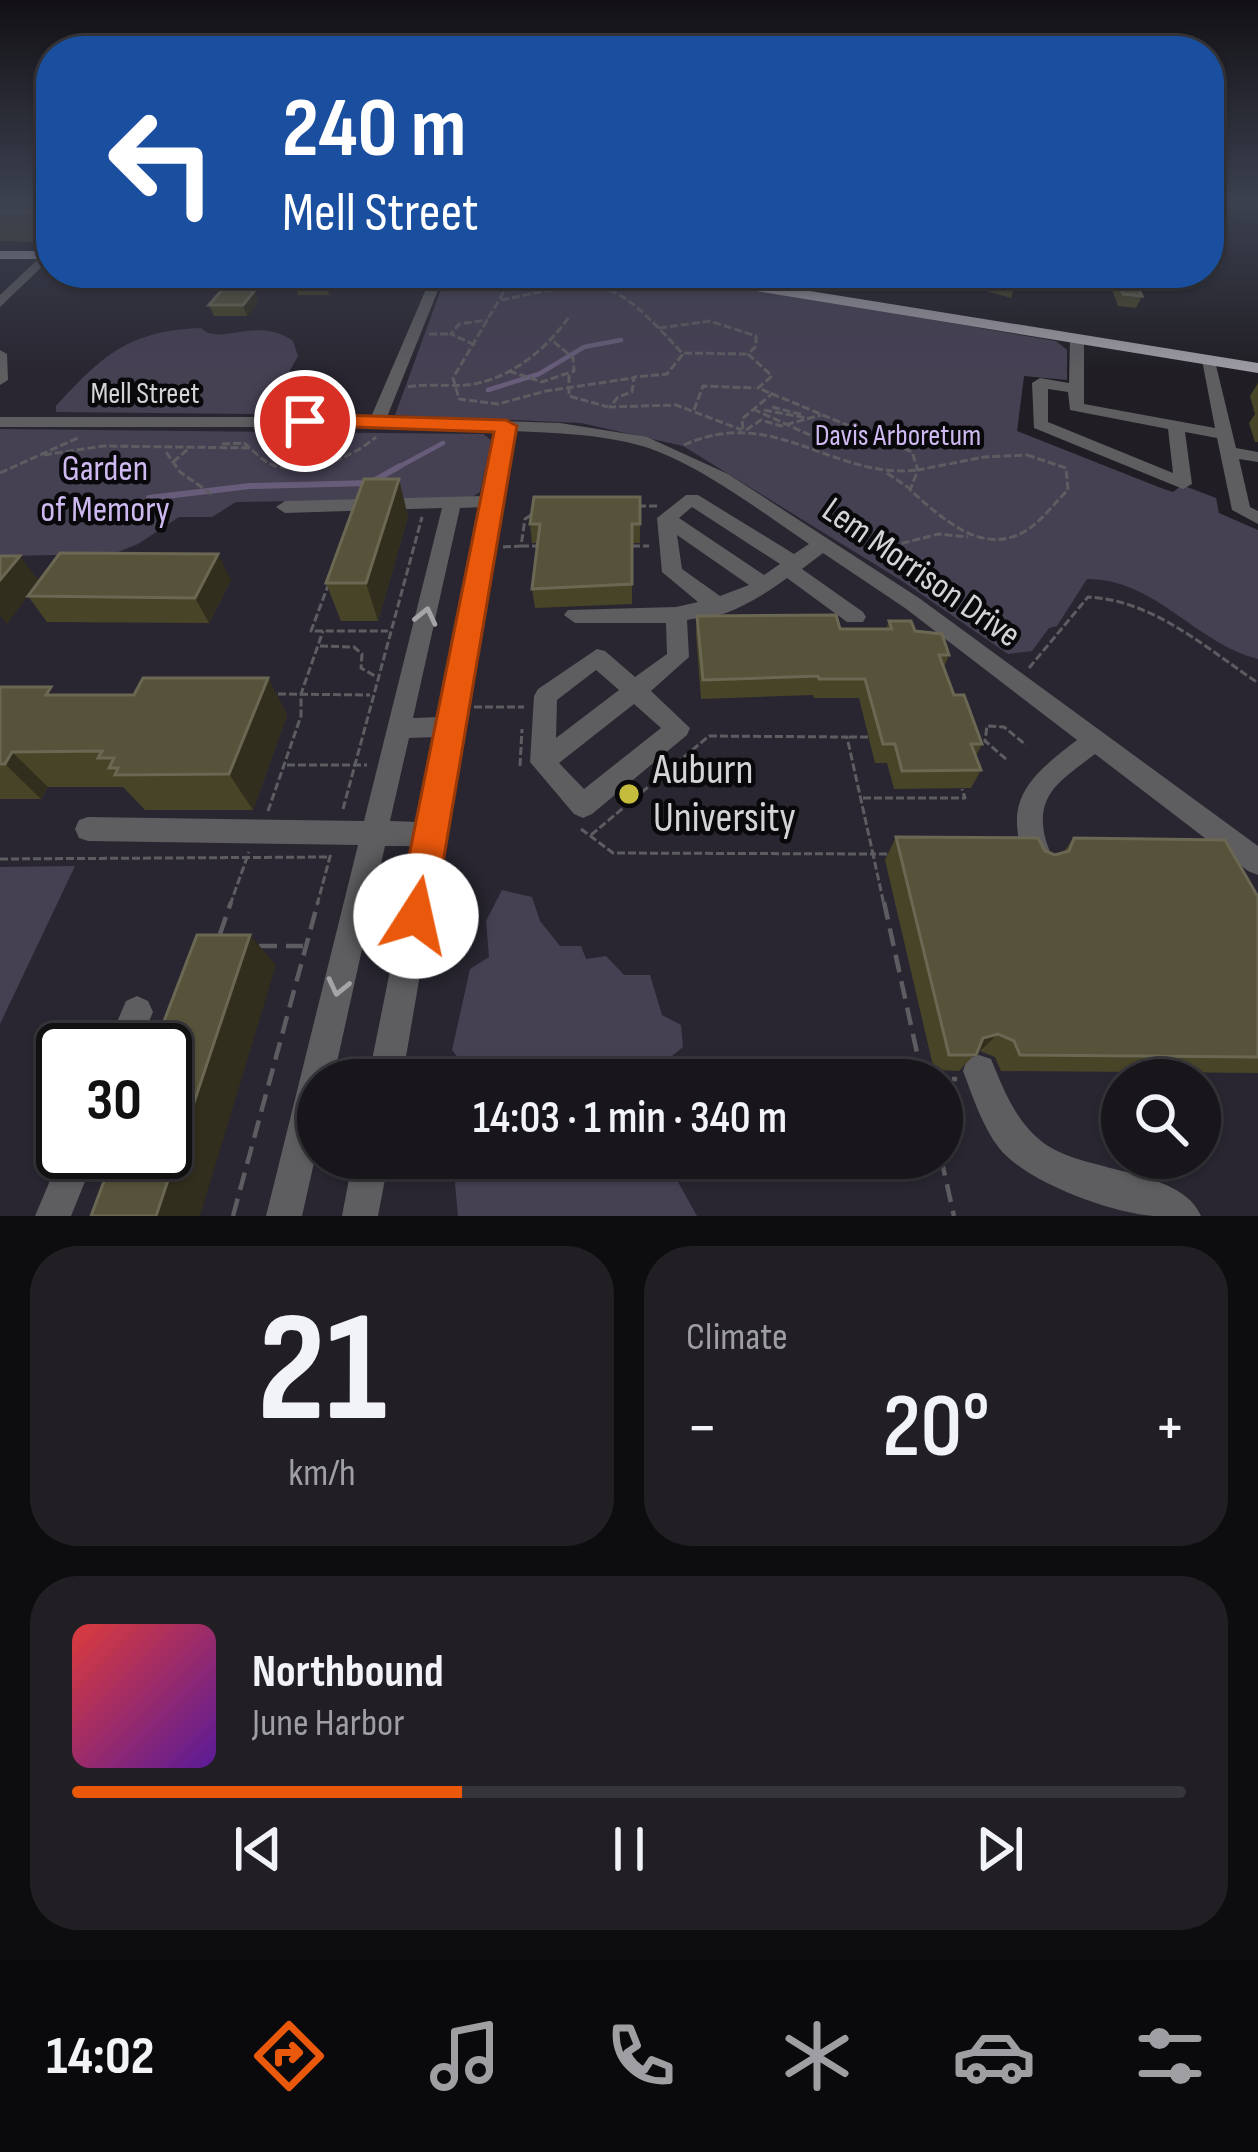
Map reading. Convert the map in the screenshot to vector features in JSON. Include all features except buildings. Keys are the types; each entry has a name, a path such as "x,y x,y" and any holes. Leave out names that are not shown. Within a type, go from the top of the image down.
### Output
{"main road":[{"path":"763,288 1258,368"}],"street":[{"path":"0,303 36,267"},
{"path":"378,426 433,288"},
{"path":"1077,339 1076,407 1176,426 1258,457"},
{"path":"0,355 0,380"},
{"path":"1209,360 1241,511 1258,518"},
{"path":"1076,389 1040,383 1040,425 1183,484 1176,426"},
{"name":"Mell Street","path":"0,422 506,426"},
{"path":"389,1059 506,426"},
{"name":"Lem Morrison Drive","path":"506,426 616,435 670,450 823,544 1018,682 1258,862"},
{"path":"666,512 692,499 855,617"},
{"path":"285,507 492,501"},
{"path":"284,1216 452,504"},
{"path":"666,512 764,585"},
{"path":"666,512 672,572 720,607"},
{"path":"575,615 676,615 720,607 764,585 823,544"},
{"path":"537,770 678,657 676,615"},
{"path":"597,657 678,728 583,806 537,770 546,696 597,657"},
{"path":"399,728 450,728"},
{"path":"1039,860 1025,815 1032,796 1095,740"},
{"path":"88,829 431,833"},
{"path":"132,1023 136,1012"},
{"path":"967,1071 1006,1134 1039,1164 1166,1204 1183,1216"},
{"path":"53,1216 69,1179"},
{"path":"360,1216 366,1179"}],"path":[{"path":"507,288 453,378 459,399 490,404 569,386 667,374 682,354 722,350 748,354 771,371 772,376 758,388"},
{"path":"501,300 560,288"},
{"path":"598,288 618,295 682,354"},
{"path":"409,386 476,383 507,370 550,339 569,317"},
{"path":"451,334 459,324 491,320"},
{"path":"659,328 714,322 756,335 756,346 748,354"},
{"path":"426,334 451,334 476,345"},
{"path":"542,382 576,369 567,351 550,339"},
{"path":"507,370 542,382 546,391"},
{"path":"568,373 572,398 610,407 676,405 885,471 969,537"},
{"path":"610,407 618,397 632,392 634,377"},
{"path":"693,411 703,386 773,393 912,452 919,468 910,490"},
{"path":"744,430 742,419 773,393"},
{"path":"772,407 811,418"},
{"path":"753,409 785,414 799,423"},
{"path":"790,410 792,417"},
{"path":"763,411 812,436 824,451"},
{"path":"783,421 785,414"},
{"path":"704,432 707,415"},
{"path":"747,415 790,425 822,415"},
{"path":"792,417 811,418"},
{"path":"683,446 704,432 744,430 761,420"},
{"path":"44,455 103,446 165,449 234,442 252,448 272,465 317,464 365,447 378,426"},
{"path":"0,473 92,433"},
{"path":"135,446 144,433"},
{"path":"172,463 194,446"},
{"path":"165,449 172,463 213,494"},
{"path":"885,471 1027,453 1066,468 1068,490 1041,512 1030,529 1016,536 939,534 891,546"},
{"path":"521,547 525,519 543,506"},
{"path":"627,506 666,512"},
{"path":"233,1216 424,509"},
{"path":"508,547 542,546"},
{"path":"632,546 657,546"},
{"path":"333,570 311,631 391,632"},
{"path":"1018,682 1088,597 1098,596 1125,601 1153,616 1258,683"},
{"path":"215,946 302,716 301,694 323,631"},
{"path":"338,647 344,631"},
{"path":"318,646 353,647 362,654 362,668 378,678"},
{"path":"277,694 374,694"},
{"path":"475,707 524,707 518,764 537,770"},
{"path":"1006,759 983,733 992,725 1026,745"},
{"path":"589,837 709,736 868,737"},
{"path":"847,737 918,1059"},
{"path":"976,748 989,745"},
{"path":"285,765 374,764"},
{"path":"861,798 965,798 962,788"},
{"path":"902,789 904,798"},
{"path":"574,822 614,853 898,854 899,860"},
{"path":"0,859 330,857"},
{"path":"238,946 306,946"},
{"path":"963,1075 967,1071"},
{"path":"946,1179 954,1216"}],"shaded area":[{"name":"Auburn University","path":"0,259 36,259 36,288 753,288 1061,344 1067,350 1067,380 1024,376 1017,431 1258,539 1258,1216 0,1216"}],"green space":[{"name":"Davis Arboretum","path":"442,288 747,288 1056,341 1067,350 1067,380 1024,376 1017,431 1161,488 1173,492 1182,485 1216,498 1219,513 1258,530 1258,659 1214,640 1134,589 1087,579 1057,626 1049,628 1032,651 1008,654 902,581 683,446 581,423 395,415"},
{"path":"201,328 218,334 266,331 293,341 298,356 270,407 252,414 56,412 73,388 119,349 154,334"},
{"name":"Garden of Memory","path":"0,429 483,434 491,440 480,492 471,498 236,502 212,517 179,517 113,554 0,556"},
{"path":"75,866 0,1024 0,867"},
{"path":"502,890 532,897 540,921 560,946 581,946 586,959 606,956 624,975 650,975 662,1015 681,1025 683,1047 668,1059 459,1059 452,1050 470,969 489,957 486,921"},
{"path":"456,1179 676,1179 697,1216 458,1216"}],"waterway":[{"path":"488,390 539,374 584,347 621,340"},
{"path":"395,469 443,443"},
{"path":"149,498 250,486 370,483 400,466"}],"place":[{"name":"Auburn University","path":"629,794"}],"route":[{"path":"305,421 506,426 416,916"}]}
